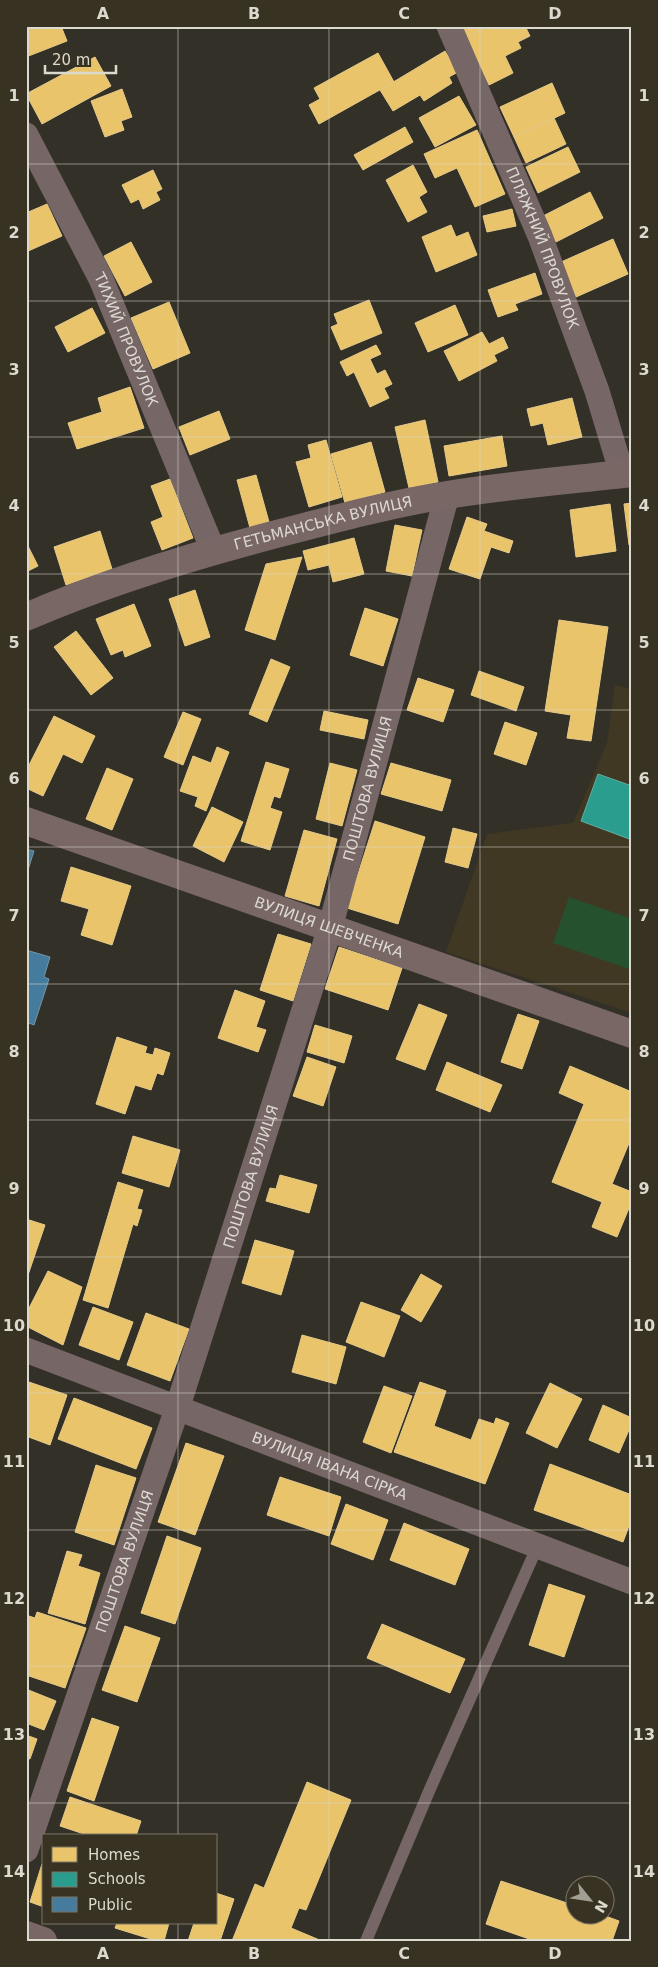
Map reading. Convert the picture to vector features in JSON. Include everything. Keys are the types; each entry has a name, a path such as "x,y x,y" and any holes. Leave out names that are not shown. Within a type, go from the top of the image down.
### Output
{"street":[{"name":"ПЛЯЖНИЙ ПРОВУЛОК","path":"449,26 540,236 627,474"},
{"name":"ТИХИЙ ПРОВУЛОК","path":"26,135 102,279 213,550"},
{"name":"ГЕТЬМАНСЬКА ВУЛИЦЯ","path":"26,617 55,604 213,550 374,509 447,495 540,482 627,474"},
{"name":"ПОШТОВА ВУЛИЦЯ","path":"26,1850 178,1406 330,928 447,495"},
{"name":"ВУЛИЦЯ ШЕВЧЕНКА","path":"26,821 632,1034"},
{"name":"ВУЛИЦЯ ІВАНА СІРКА","path":"26,1350 178,1406 632,1582"},
{"path":"26,1935 43,1941"}],"lane":[{"path":"366,1941 430,1789 538,1545"}],"shaded area":[{"path":"615,685 632,689 632,1013 446,952 487,834 573,823 607,743"}],"green space":[{"path":"569,897 632,919 632,970 553,943"}],"building: Homes":[{"path":"26,26 61,26 67,41 26,57"},
{"path":"461,26 489,26 466,37"},
{"path":"489,26 525,26 530,36 518,42 521,48 505,56 513,73 489,85 466,37"},
{"path":"445,51 458,72 449,77 452,83 424,101 420,95 393,111 380,90"},
{"path":"378,53 394,82 319,124 309,105 320,99 314,88"},
{"path":"95,57 111,86 42,124 26,94"},
{"path":"552,83 565,113 514,137 500,107"},
{"path":"122,89 132,117 121,121 124,130 105,137 91,101"},
{"path":"459,96 476,125 435,147 419,118"},
{"path":"554,118 566,144 526,163 514,137"},
{"path":"405,127 413,142 363,170 354,155"},
{"path":"477,130 505,194 475,207 457,168 435,178 424,154"},
{"path":"568,147 580,172 538,193 526,167"},
{"path":"413,165 427,192 419,197 427,212 408,222 386,180"},
{"path":"153,170 162,189 156,192 160,200 143,209 139,199 131,203 122,185"},
{"path":"590,192 603,218 556,242 543,216"},
{"path":"47,204 62,236 26,252 26,213"},
{"path":"512,209 516,226 487,232 483,216"},
{"path":"451,225 456,237 468,232 477,255 436,272 422,237"},
{"path":"613,239 628,274 576,297 561,262"},
{"path":"131,242 152,282 125,296 104,256"},
{"path":"535,273 542,294 515,304 518,310 498,317 488,290"},
{"path":"369,300 382,333 341,350 331,327 338,324 334,314"},
{"path":"169,302 190,353 153,369 131,318"},
{"path":"455,305 468,335 428,352 415,323"},
{"path":"92,308 105,333 68,352 55,327"},
{"path":"482,332 489,344 503,337 508,348 494,355 497,361 459,381 444,351"},
{"path":"376,345 381,354 370,359 377,374 385,370 392,384 384,388 389,398 370,407 354,372 347,376 340,362"},
{"path":"130,387 144,428 77,449 68,423 102,412 98,398"},
{"path":"572,398 582,437 548,445 543,423 531,426 527,409"},
{"path":"219,411 230,439 190,455 179,427"},
{"path":"425,420 438,482 409,488 395,427"},
{"path":"502,436 507,466 449,476 444,446"},
{"path":"326,440 342,497 309,507 296,462 311,458 308,445"},
{"path":"371,442 385,492 345,503 331,454"},
{"path":"256,475 269,522 250,528 237,480"},
{"path":"170,479 193,538 162,550 151,522 163,517 151,486"},
{"path":"632,503 632,545 629,545 624,504"},
{"path":"610,504 616,551 576,557 570,510"},
{"path":"467,517 487,524 484,531 513,541 509,553 491,547 480,579 449,569"},
{"path":"395,525 422,530 412,576 386,571"},
{"path":"100,531 112,569 66,585 54,547"},
{"path":"354,538 364,574 333,582 329,565 308,570 303,551"},
{"path":"26,542 38,566 26,572"},
{"path":"302,557 275,640 245,630 266,564"},
{"path":"195,590 210,637 185,646 169,599"},
{"path":"134,604 151,646 125,657 123,650 111,655 96,619"},
{"path":"365,608 398,619 383,666 350,655"},
{"path":"559,620 608,627 591,741 567,738 571,715 545,711"},
{"path":"76,631 113,678 91,695 54,647"},
{"path":"271,659 290,667 267,722 249,714"},
{"path":"479,671 524,687 516,711 471,695"},
{"path":"418,678 454,690 443,722 407,710"},
{"path":"324,711 368,720 364,739 320,730"},
{"path":"183,712 201,719 183,765 164,757"},
{"path":"54,716 95,736 82,763 63,754 43,796 26,788 26,771"},
{"path":"505,722 537,733 526,765 494,754"},
{"path":"217,747 229,752 206,811 195,806 198,797 180,791 193,756 211,763"},
{"path":"266,762 289,769 280,798 274,796 270,808 282,812 270,850 241,841"},
{"path":"330,763 357,770 342,826 316,819"},
{"path":"391,763 451,780 442,811 381,794"},
{"path":"107,768 133,779 112,830 86,819"},
{"path":"212,807 243,822 224,862 193,846"},
{"path":"375,821 425,837 398,924 347,908"},
{"path":"453,828 477,834 468,868 445,862"},
{"path":"304,830 337,839 319,906 285,896"},
{"path":"71,867 131,886 112,945 81,935 89,909 61,901"},
{"path":"278,934 311,944 293,1001 260,990"},
{"path":"339,947 402,968 388,1010 325,989"},
{"path":"235,990 265,1001 256,1027 266,1030 258,1052 218,1038"},
{"path":"419,1004 447,1015 425,1070 396,1059"},
{"path":"518,1014 539,1021 522,1069 501,1062"},
{"path":"315,1025 352,1036 344,1063 307,1052"},
{"path":"117,1037 147,1047 145,1053 153,1055 155,1048 170,1053 163,1075 157,1073 151,1090 135,1085 125,1114 96,1104"},
{"path":"307,1057 336,1067 323,1106 293,1096"},
{"path":"447,1062 502,1085 490,1112 436,1090"},
{"path":"570,1066 632,1092 632,1136 612,1184 632,1192 632,1201 617,1237 592,1227 602,1202 552,1182 584,1104 559,1093"},
{"path":"133,1136 180,1150 169,1187 122,1173"},
{"path":"280,1175 317,1185 309,1213 266,1201 270,1188 276,1189"},
{"path":"118,1182 143,1190 137,1209 142,1210 137,1226 133,1224 108,1308 83,1300"},
{"path":"26,1219 45,1225 26,1281"},
{"path":"255,1240 294,1251 281,1295 242,1283"},
{"path":"48,1271 82,1287 63,1345 26,1326 26,1314"},
{"path":"421,1274 442,1286 421,1322 401,1310"},
{"path":"361,1302 400,1316 384,1357 346,1342"},
{"path":"93,1307 133,1322 119,1360 79,1345"},
{"path":"146,1313 189,1329 170,1381 127,1365"},
{"path":"302,1335 346,1347 336,1384 292,1372"},
{"path":"26,1381 67,1395 50,1445 26,1436"},
{"path":"420,1382 446,1391 434,1426 471,1440 479,1419 494,1424 496,1418 509,1423 485,1484 394,1452"},
{"path":"550,1383 582,1399 557,1448 526,1433"},
{"path":"384,1386 412,1396 391,1453 363,1442"},
{"path":"74,1398 152,1428 136,1469 58,1439"},
{"path":"603,1405 632,1418 632,1423 619,1453 589,1440"},
{"path":"186,1443 224,1456 195,1535 158,1522"},
{"path":"550,1464 632,1495 632,1518 623,1542 534,1510"},
{"path":"96,1465 136,1478 114,1545 75,1532"},
{"path":"280,1477 341,1497 329,1536 267,1515"},
{"path":"346,1504 388,1520 373,1560 331,1544"},
{"path":"404,1523 469,1549 455,1585 390,1560"},
{"path":"167,1536 201,1548 175,1624 141,1613"},
{"path":"67,1551 82,1555 78,1566 100,1573 85,1624 48,1613"},
{"path":"549,1584 585,1596 564,1657 529,1645"},
{"path":"37,1612 86,1628 65,1688 26,1675 26,1615 35,1618"},
{"path":"382,1624 465,1659 450,1693 367,1658"},
{"path":"125,1626 160,1638 137,1702 102,1690"},
{"path":"26,1689 56,1701 44,1730 26,1723"},
{"path":"92,1718 119,1727 94,1801 67,1791"},
{"path":"26,1735 37,1739 30,1759 26,1758"},
{"path":"307,1782 351,1800 306,1910 299,1908 291,1928 322,1941 232,1941 255,1884 264,1888"},
{"path":"70,1797 141,1821 137,1834 84,1834 60,1826"},
{"path":"42,1864 42,1906 30,1902"},
{"path":"501,1881 566,1903 566,1924 616,1924 616,1920 619,1921 612,1941 535,1941 486,1924"},
{"path":"218,1894 234,1899 220,1941 188,1941 194,1924 218,1924"},
{"path":"117,1924 169,1924 164,1941 157,1941 115,1928"}],"building: Schools":[{"path":"598,774 632,786 632,840 581,821"}],"building: Public":[{"path":"26,849 34,851 26,876"},
{"path":"26,950 50,957 44,977 49,979 34,1025 29,1023 27,1032"}]}
